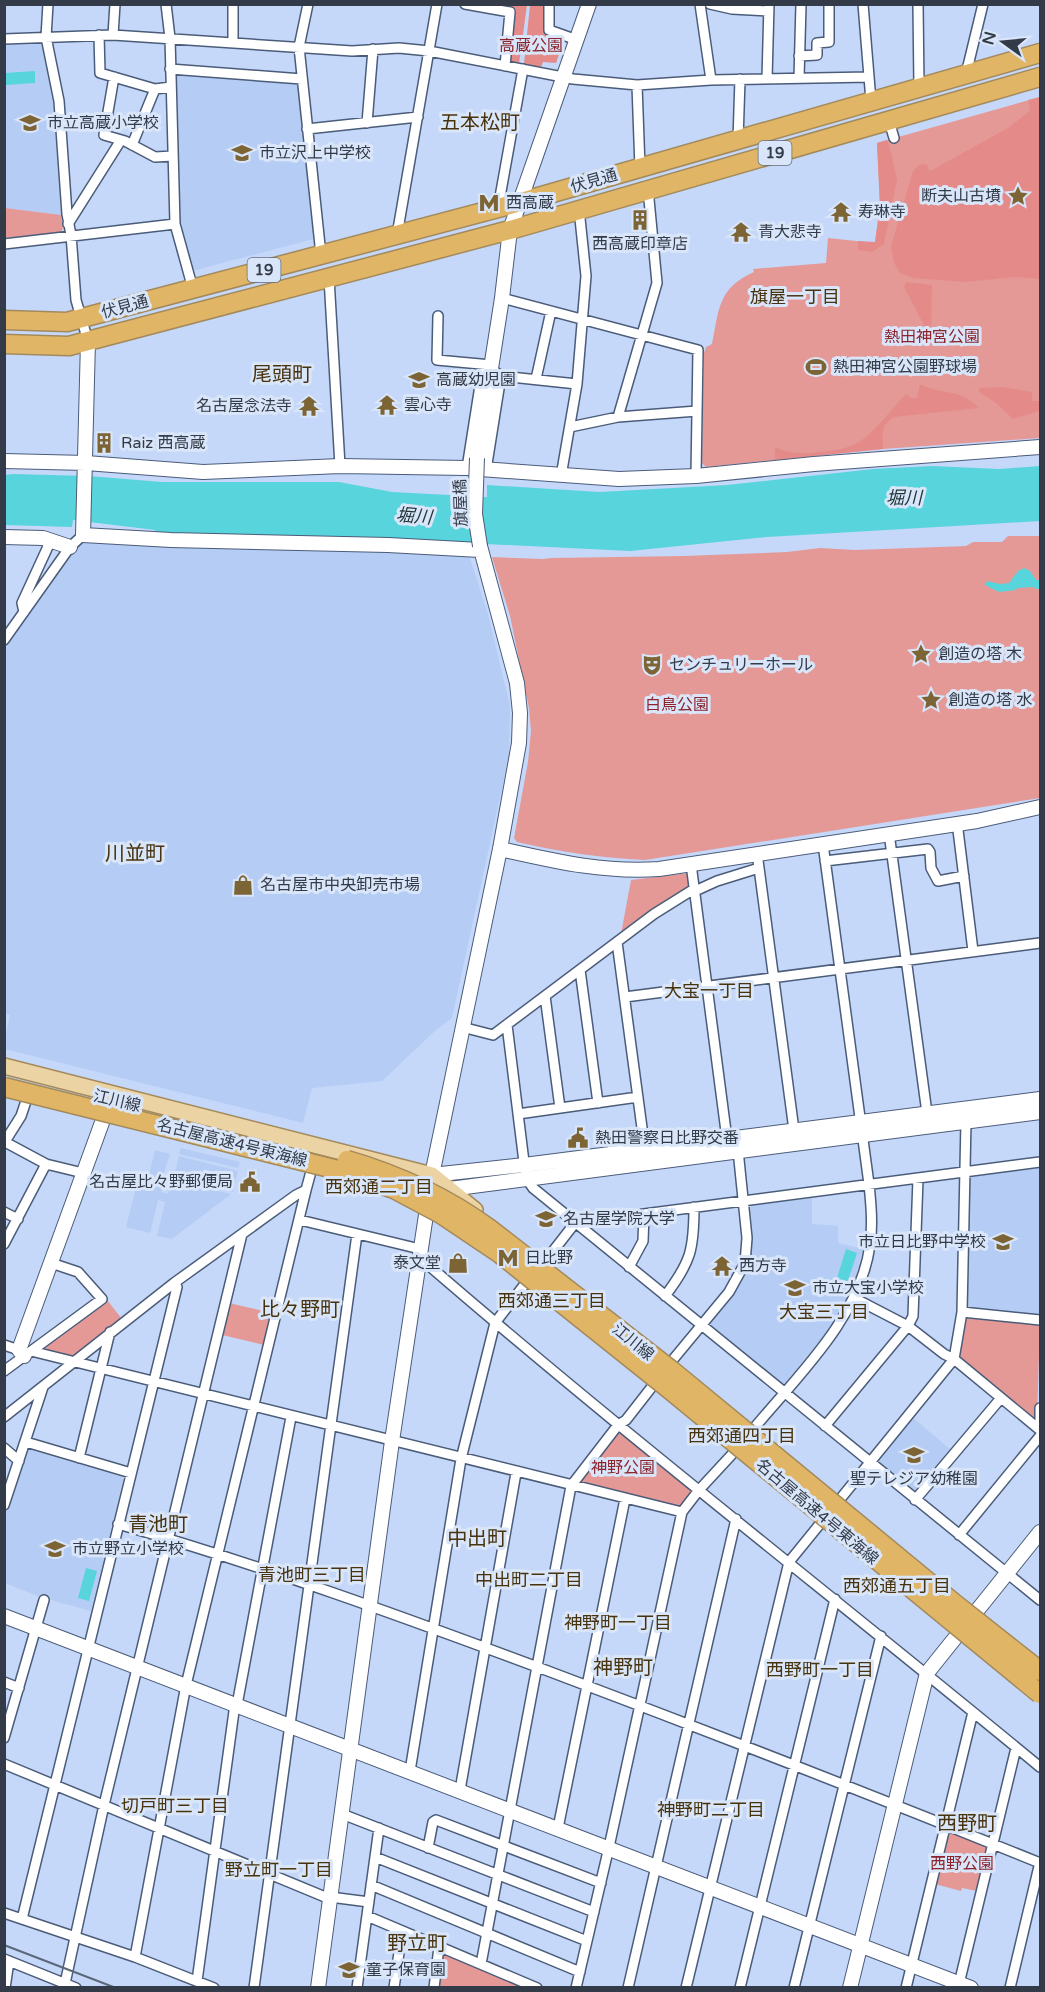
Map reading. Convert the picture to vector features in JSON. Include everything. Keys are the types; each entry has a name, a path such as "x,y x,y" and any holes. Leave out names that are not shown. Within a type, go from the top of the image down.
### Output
{"highway":[{"name":"伏見通","path":"4,320 67,322 521,202 1041,53"},
{"name":"伏見通","path":"4,344 69,346 510,230 648,189 892,130 1041,77"},
{"name":"名古屋高速4号東海線","path":"4,1076 342,1158 399,1177 447,1201 483,1223 547,1271 1039,1670"},
{"name":"名古屋高速4号東海線","path":"4,1087 327,1167 394,1189 441,1214 499,1253 1041,1694"},
{"path":"704,1418 715,1418 849,1524 976,1631 1018,1663 1041,1688"}],"main road":[{"name":"江川線","path":"4,1066 432,1175 976,1613 1039,1670"},
{"name":"江川線","path":"4,1093 313,1164 428,1196 1041,1701"}],"street":[{"path":"4,640 70,547 83,534 88,341 76,300 59,101 46,37 48,4"},
{"path":"113,35 116,4"},
{"path":"166,4 170,38 175,224 193,289"},
{"path":"232,4 232,43"},
{"path":"308,4 299,47 321,255"},
{"path":"398,235 437,4"},
{"path":"465,4 510,12 505,66"},
{"path":"549,4 549,30 577,40"},
{"name":"旗屋橋","path":"318,1988 392,1441 428,1196 516,767 520,713 511,656 480,548 475,514 477,458 502,298 510,230 590,4"},
{"path":"700,4 711,80"},
{"path":"710,4 769,8 767,79"},
{"path":"799,78 801,4"},
{"path":"799,56 817,55 817,43 829,42 829,4"},
{"path":"863,4 871,101"},
{"path":"918,4 919,87"},
{"path":"966,74 983,4"},
{"path":"99,35 100,73 155,89 171,87"},
{"path":"4,39 113,35 352,51 399,48 429,51 564,77 637,85 711,80 869,77"},
{"path":"367,123 373,50"},
{"path":"171,69 302,79"},
{"path":"498,208 523,69"},
{"path":"114,77 104,135 121,140 155,157 173,156"},
{"path":"738,140 740,79"},
{"path":"637,85 640,168"},
{"path":"132,145 155,89"},
{"path":"307,129 418,117"},
{"path":"68,224 121,140"},
{"path":"618,417 657,283 648,189"},
{"path":"561,476 577,384 586,276 579,209"},
{"path":"4,244 175,224"},
{"path":"329,278 340,466"},
{"path":"502,298 698,350 696,476"},
{"path":"536,380 551,311"},
{"path":"438,316 437,360 536,380 577,384"},
{"path":"467,468 491,371"},
{"path":"486,470 491,371"},
{"path":"570,427 618,417 697,411"},
{"path":"4,461 203,472 340,466 467,468 619,479 696,476 814,464 1041,447"},
{"path":"83,534 171,540 480,548"},
{"path":"4,537 44,538 70,547"},
{"path":"24,612 22,603 51,540"},
{"path":"500,849 564,863 614,870 659,869 986,819 1041,807"},
{"path":"957,822 974,951"},
{"path":"889,833 927,1113"},
{"path":"750,1433 833,1333 854,1298 864,1273 870,1244 869,1185 823,844"},
{"path":"825,861 928,849 931,868 938,880 964,876"},
{"path":"757,853 794,1131"},
{"path":"691,864 727,1139"},
{"path":"462,1027 493,1035 654,914 695,890 759,868"},
{"path":"618,942 645,1150"},
{"path":"625,997 1041,943"},
{"path":"580,970 598,1103"},
{"path":"545,996 560,1108"},
{"path":"507,1025 525,1172 533,1188 869,1463 1041,1600"},
{"path":"518,1114 638,1097"},
{"path":"27,1098 21,1116 5,1143 46,1164 83,1173"},
{"path":"432,1175 525,1172 738,1150 861,1128 927,1113 1041,1099"},
{"path":"428,1196 446,1188 645,1150 794,1131 966,1121 1041,1112"},
{"path":"25,1352 51,1263 104,1117"},
{"path":"686,1988 789,1562 954,1359 962,1312 966,1121"},
{"path":"481,1964 571,1486 618,1425 626,1420 737,1281 745,1263 748,1246 738,1150"},
{"path":"543,1264 575,1223 1041,1162"},
{"path":"4,1244 46,1164"},
{"path":"135,1957 186,1685 313,1164"},
{"path":"825,1426 908,1326 914,1308 918,1179"},
{"path":"4,1417 174,1283 306,1190"},
{"path":"665,1296 682,1274 691,1254 694,1238 694,1208"},
{"path":"4,1212 18,1219"},
{"path":"629,1267 643,1242 644,1214"},
{"path":"300,1220 420,1253 495,1323 618,1425 1041,1767"},
{"path":"64,1985 104,1805 242,1234"},
{"path":"254,1988 357,1234"},
{"path":"4,1371 25,1352 102,1299 78,1272 51,1263"},
{"path":"410,1771 461,1459 495,1323 528,1280"},
{"path":"22,1919 177,1287 174,1283"},
{"path":"854,1298 908,1326 954,1359 1040,1432"},
{"path":"962,1312 1041,1320"},
{"path":"79,1458 110,1332"},
{"path":"4,1345 516,1473 682,1512"},
{"path":"4,1504 43,1386"},
{"path":"915,1500 1001,1398"},
{"path":"959,1535 1040,1432 1041,1408"},
{"path":"197,1981 236,1704 291,1417"},
{"path":"26,1442 130,1473"},
{"path":"4,1448 19,1461"},
{"path":"576,1988 682,1512 736,1450"},
{"path":"460,1790 516,1473"},
{"path":"558,1828 625,1499"},
{"path":"628,1988 736,1519"},
{"path":"118,1524 219,1553 485,1647 744,1745 1040,1863 1010,1988"},
{"path":"850,1988 927,1673 1041,1532"},
{"path":"740,1988 835,1599"},
{"path":"4,1738 44,1600"},
{"path":"4,1616 860,1944 963,1986 1016,1748"},
{"path":"794,1988 881,1636"},
{"path":"4,1682 19,1688"},
{"path":"906,1988 974,1712"},
{"path":"4,1764 330,1898 369,1902"},
{"path":"342,1814 594,1912"},
{"path":"428,1848 433,1822 436,1820 601,1883"},
{"path":"357,1988 379,1828"},
{"path":"375,1857 587,1941"},
{"path":"371,1885 580,1972"},
{"path":"4,1913 135,1957 214,1988"},
{"path":"367,1916 481,1964 523,1985 537,1988"},
{"path":"394,1988 402,1931"},
{"path":"434,1988 439,1947"},
{"path":"5,1988 7,1960 76,1988"}],"shaded area":[{"name":"市立高蔵小学校","path":"39,44 42,46 53,103 61,215 5,208 4,45"},
{"name":"市立沢上中学校","path":"179,72 295,81 298,84 315,235 313,239 193,269 180,222 176,75"},
{"name":"名古屋市中央卸売市場","path":"80,541 468,552 488,614 510,706 509,756 452,1018 382,1081 312,1088 303,1123 5,1049 10,1015 4,1013 5,649"},
{"path":"181,1148 240,1162 238,1168 179,1154"},
{"path":"155,1150 170,1154 161,1182 163,1183 161,1192 168,1194 171,1180 231,1194 172,1239 157,1236 165,1202 158,1200 150,1233 126,1227 136,1187 145,1189 148,1176 155,1177 149,1175"},
{"path":"179,1156 238,1171 233,1192 174,1177"},
{"name":"市立日比野中学校","path":"1040,1168 1040,1315 965,1307 968,1177"},
{"name":"市立大宝小学校","path":"812,1198 812,1224 838,1226 838,1243 863,1249 854,1283 839,1315 785,1383 781,1383 711,1326 711,1322 740,1284 749,1264 752,1243 749,1209 752,1205"},
{"name":"聖テレジア幼稚園","path":"911,1416 952,1451 918,1492 877,1458"},
{"name":"市立野立小学校","path":"28,1449 122,1477 91,1611 40,1597 5,1583 5,1515"}],"green space":[{"path":"488,5 527,5 519,64 512,63 510,60 516,10"},
{"name":"高蔵公園","path":"530,5 546,5 546,33 564,40 556,63 543,62 541,67 524,64"},
{"name":"熱田神宮公園","path":"1040,97 1040,438 883,449 706,467 702,463 704,353 706,347 712,344 722,301 733,285 754,272 753,269 826,263 828,238 875,243 880,206 877,143"},
{"path":"1040,97 1040,279 1016,277 964,282 912,278 900,273 894,263 891,246 913,171 919,165 926,164 930,171 1008,128 1030,111 1028,100"},
{"path":"887,140 897,180 884,244 872,252 858,250 858,241 875,242 880,206 877,143"},
{"path":"5,208 61,215 63,228 61,232 5,238"},
{"path":"906,282 932,285 931,345 927,345 924,325 904,287"},
{"path":"920,384 928,388 958,394 972,401 979,408 894,417 884,427 883,449 775,460 775,447 791,452 809,453 830,451 857,443 876,427 906,394 917,398"},
{"path":"1003,387 1032,392 1032,401 1040,401 1040,411 1013,419 996,403 979,392 979,388"},
{"name":"白鳥公園","path":"1008,536 1040,536 1040,798 645,860 565,852 517,842 514,838 528,762 531,731 529,708 510,616 492,557 543,559 684,556 787,552 820,548 855,550 966,546 973,542 1002,542"},
{"path":"689,873 691,888 621,934 631,880"},
{"path":"107,1300 122,1319 76,1357 70,1358 46,1352 45,1345"},
{"path":"229,1303 272,1313 264,1345 222,1335"},
{"path":"964,1317 1040,1326 1037,1415 1033,1417 957,1355"},
{"name":"神野公園","path":"617,1432 622,1432 692,1488 692,1492 680,1507 582,1484 580,1481"},
{"name":"西野公園","path":"950,1832 985,1846 987,1850 977,1891 962,1888 961,1891 935,1884 947,1833"},
{"path":"446,1954 515,1983 519,1988 437,1988 442,1956"}],"water":[{"path":"35,71 35,83 5,85 5,73"},
{"name":"堀川","path":"932,466 999,469 1040,466 1040,521 767,537 630,551 466,543 157,535 155,530 73,520 72,527 5,525 5,475 13,474 89,476 162,482 339,482 392,492 487,497 487,485 600,492 727,485 873,469"},
{"path":"1024,568 1030,571 1036,580 1040,580 1040,589 1017,588 999,592 985,585 987,581 1000,584 1009,583 1018,571"},
{"path":"846,1249 857,1253 848,1281 837,1278"},
{"path":"86,1568 97,1571 89,1601 78,1598"}],"railway":[{"path":"4,1945 116,1988"}],"place":[{"name":"市立高蔵小学校","path":"30,123"},
{"name":"市立沢上中学校","path":"242,153"},
{"name":"断夫山古墳","path":"1018,196"},
{"name":"西高蔵","path":"489,203"},
{"name":"寿琳寺","path":"841,212"},
{"name":"西高蔵印章店","path":"640,220"},
{"name":"青大悲寺","path":"741,232"},
{"name":"熱田神宮公園野球場","path":"816,367"},
{"name":"高蔵幼児園","path":"419,380"},
{"name":"雲心寺","path":"387,405"},
{"name":"名古屋念法寺","path":"309,406"},
{"name":"Raiz 西高蔵","path":"104,443"},
{"name":"創造の塔 木","path":"921,654"},
{"name":"センチュリーホール","path":"652,665"},
{"name":"創造の塔 水","path":"931,700"},
{"name":"名古屋市中央卸売市場","path":"243,885"},
{"name":"熱田警察日比野交番","path":"578,1138"},
{"name":"名古屋比々野郵便局","path":"250,1182"},
{"name":"名古屋学院大学","path":"546,1219"},
{"name":"市立日比野中学校","path":"1003,1242"},
{"name":"日比野","path":"508,1258"},
{"name":"泰文堂","path":"458,1263"},
{"name":"西方寺","path":"722,1266"},
{"name":"市立大宝小学校","path":"795,1288"},
{"name":"聖テレジア幼稚園","path":"914,1455"},
{"name":"市立野立小学校","path":"55,1549"},
{"name":"童子保育園","path":"349,1970"}],"district":[{"name":"五本松町","path":"480,123"},
{"name":"旗屋一丁目","path":"795,297"},
{"name":"尾頭町","path":"282,375"},
{"name":"川並町","path":"135,854"},
{"name":"大宝一丁目","path":"709,991"},
{"name":"西郊通二丁目","path":"379,1187"},
{"name":"西郊通三丁目","path":"552,1301"},
{"name":"比々野町","path":"300,1310"},
{"name":"大宝三丁目","path":"824,1312"},
{"name":"西郊通四丁目","path":"742,1436"},
{"name":"青池町","path":"158,1525"},
{"name":"中出町","path":"477,1539"},
{"name":"青池町三丁目","path":"312,1575"},
{"name":"中出町二丁目","path":"529,1580"},
{"name":"西郊通五丁目","path":"897,1586"},
{"name":"神野町一丁目","path":"618,1623"},
{"name":"神野町","path":"623,1668"},
{"name":"西野町一丁目","path":"820,1670"},
{"name":"切戸町三丁目","path":"175,1806"},
{"name":"神野町二丁目","path":"711,1810"},
{"name":"西野町","path":"967,1824"},
{"name":"野立町一丁目","path":"279,1870"},
{"name":"野立町","path":"417,1944"}]}
